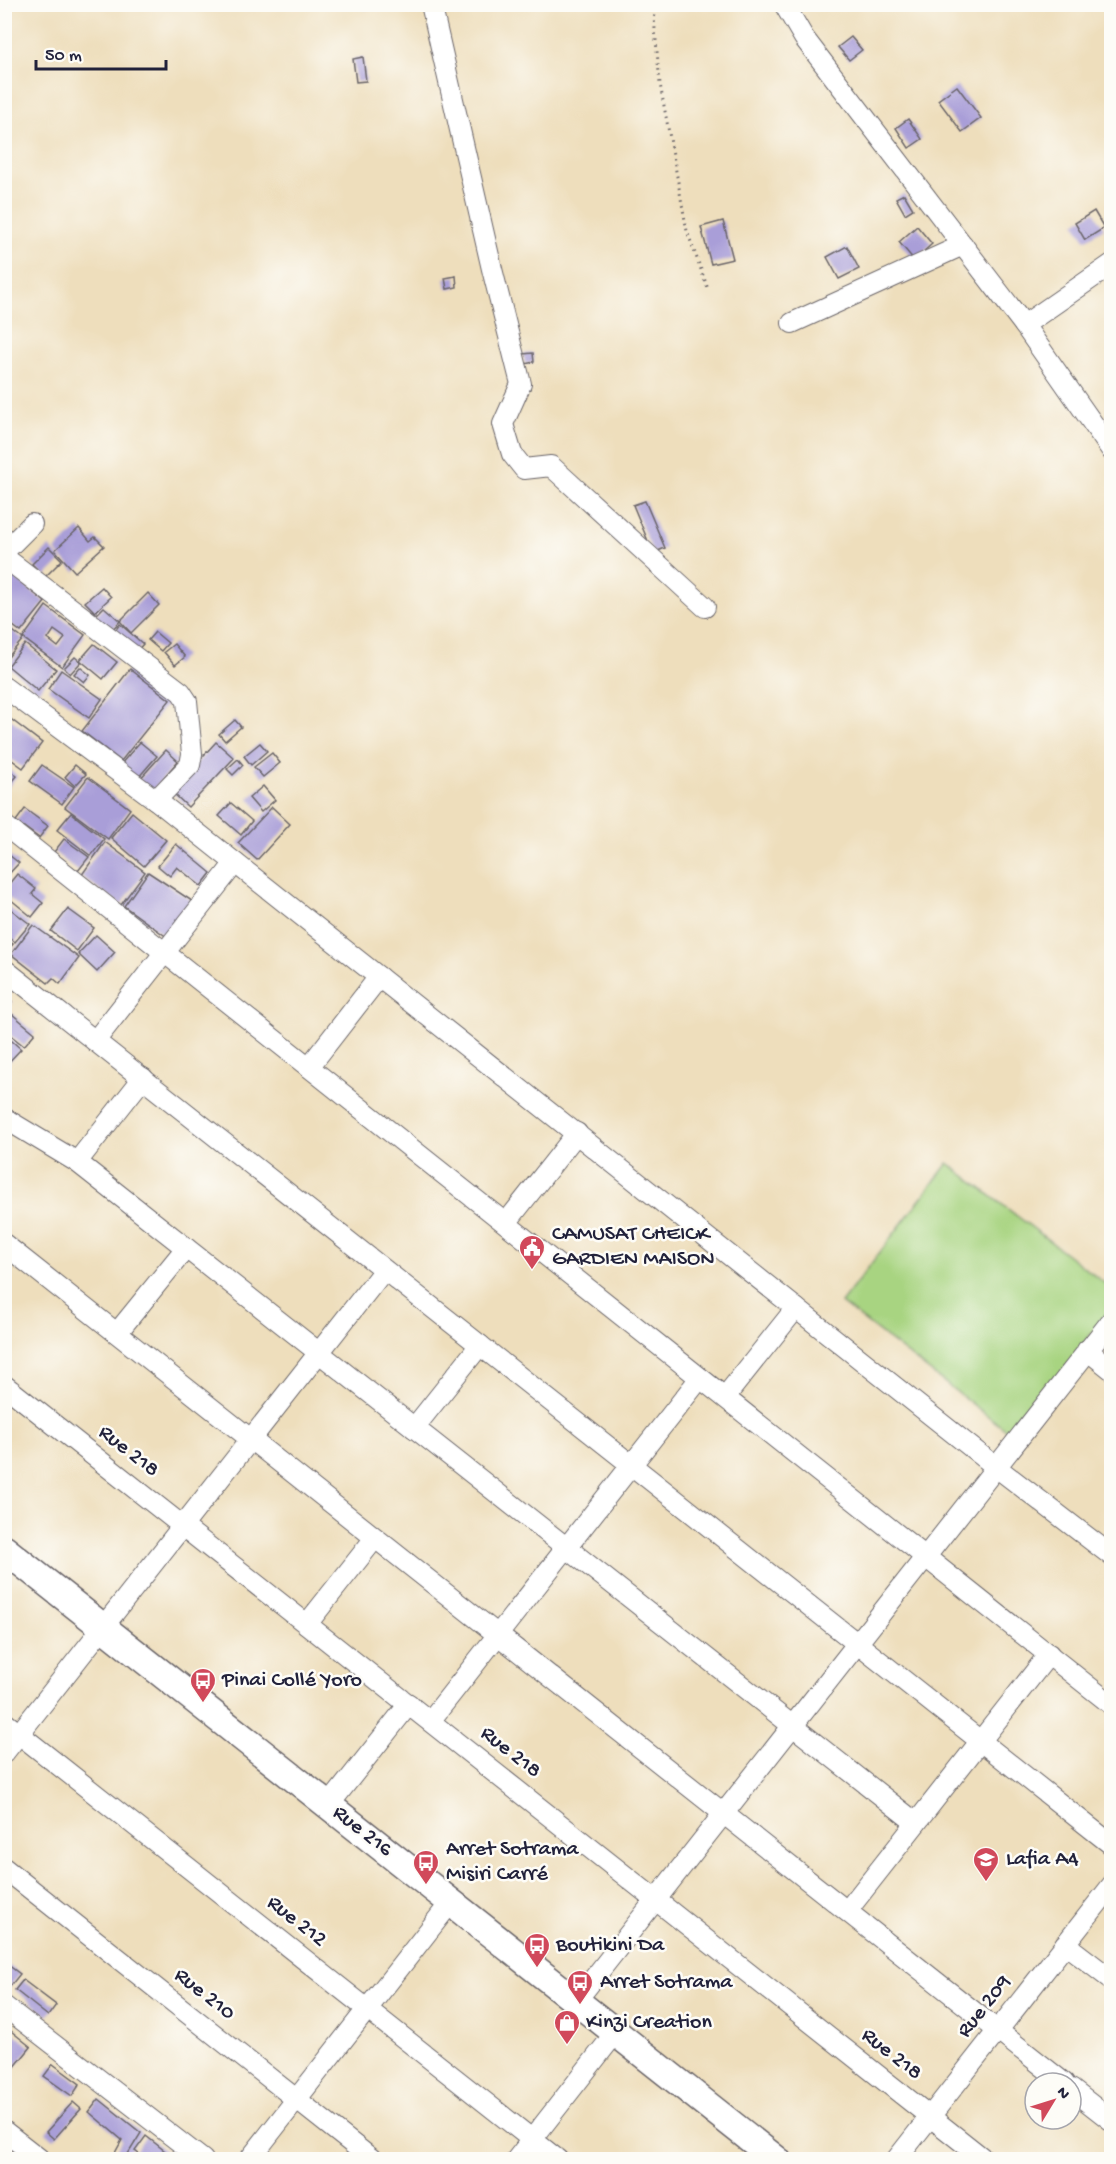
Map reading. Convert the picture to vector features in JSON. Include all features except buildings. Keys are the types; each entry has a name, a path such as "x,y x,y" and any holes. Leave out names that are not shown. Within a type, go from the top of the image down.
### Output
{"street":[{"path":"431,4 521,384 503,424 512,453 524,469 551,466 705,607"},
{"path":"784,4 804,38 1024,325 1112,451"},
{"path":"792,323 963,245"},
{"path":"1024,325 1112,264"},
{"path":"4,552 32,524"},
{"path":"4,557 181,692 187,701 192,754 190,765 156,800"},
{"path":"4,687 156,800 996,1467 1112,1556"},
{"path":"4,825 1112,1705"},
{"path":"95,1041 236,863"},
{"path":"4,969 1112,1845"},
{"path":"309,1067 379,977"},
{"path":"77,1162 142,1078"},
{"path":"4,1118 77,1162 916,1823"},
{"path":"506,1224 576,1133"},
{"path":"4,1244 1049,2071"},
{"path":"117,1333 186,1248"},
{"path":"4,1753 12,1728 103,1627 384,1270"},
{"path":"725,1397 796,1308"},
{"path":"576,2001 1112,1320"},
{"path":"414,1428 480,1345"},
{"path":"1087,1350 1112,1370"},
{"path":"430,1721 700,1378"},
{"name":"Rue 218","path":"4,1385 985,2160"},
{"path":"307,1623 375,1538"},
{"name":"Rue 216","path":"4,1549 777,2160"},
{"path":"847,1911 1049,1654"},
{"path":"329,1806 409,1704"},
{"name":"Rue 212","path":"12,1728 558,2160"},
{"name":"Rue 210","path":"4,1868 373,2160"},
{"name":"Rue 209","path":"896,2160 1112,1885"},
{"path":"249,2160 451,1902"},
{"path":"1065,1944 1112,1980"},
{"path":"4,2006 203,2160"},
{"path":"516,2160 616,2032"},
{"path":"1083,2098 1112,2121"},
{"path":"4,2130 41,2160"}],"path":[{"path":"658,4 654,18 660,84 687,231 708,289"}],"green space":[{"path":"948,1163 1111,1288 1111,1308 1014,1436 841,1303"}],"place":[{"name":"CAMUSAT CHEICK GARDIEN MAISON","path":"532,1271"},
{"name":"Pinai Collé Yoro","path":"203,1704"},
{"name":"Lafia A4","path":"986,1883"},
{"name":"Arret Sotrama Misiri Carré","path":"426,1886"},
{"name":"Boutikini Da","path":"537,1969"},
{"name":"Arret Sotrama","path":"580,2006"},
{"name":"Kinzi Creation","path":"567,2046"}]}
